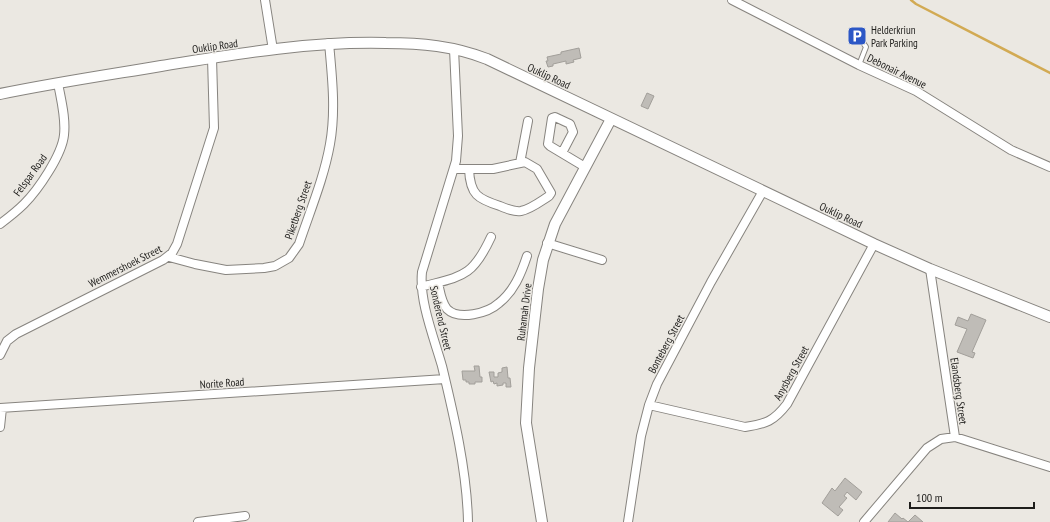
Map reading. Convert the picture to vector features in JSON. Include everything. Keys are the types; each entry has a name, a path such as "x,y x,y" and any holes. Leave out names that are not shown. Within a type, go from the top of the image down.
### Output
{"street":[{"path":"265,0 274,50"},
{"name":"Debonair Avenue","path":"732,0 859,65 916,91 1012,150 1050,167"},
{"name":"Ouklip Road","path":"0,94 212,58 329,43 412,43 454,49 487,59 874,244 930,269 1050,317"},
{"name":"Piketberg Street","path":"169,257 232,270 275,266 289,258 293,253 299,244 327,160 330,143 333,113 329,43"},
{"name":"Sonderend Street","path":"454,49 458,150 454,169 422,272 421,287 424,304 445,379 464,470 468,504 468,522"},
{"name":"Wemmershoek Street","path":"0,355 7,342 16,334 169,257 177,244 214,128 212,58"},
{"name":"Felspar Road","path":"0,224 24,204 53,164 62,145 65,126 58,83"},
{"name":"Ruhamah Drive","path":"542,522 526,423 529,368 538,289 547,243 555,224 611,119"},
{"path":"520,162 528,121"},
{"path":"562,153 585,167"},
{"path":"454,169 470,169 493,169 525,162 537,169 551,191 549,196 526,209 520,211 512,210 481,199 476,194 471,184 470,169"},
{"name":"Bonteberg Street","path":"628,522 641,436 649,405 657,384 700,303 763,191"},
{"path":"421,287 456,278 472,268 491,237"},
{"path":"547,243 602,260"},
{"name":"Anysberg Street","path":"649,405 745,427 761,425 775,417 787,404 874,244"},
{"path":"438,283 444,304 451,312 462,314 480,313 500,303 511,290 520,275 527,256"},
{"name":"Elandsberg Street","path":"864,522 927,448 940,439 955,437 930,269"},
{"name":"Norite Road","path":"1,408 445,379"},
{"path":"0,427 1,408"},
{"path":"955,437 1050,467"},
{"path":"198,522 246,516"}],"lane":[{"path":"855,31 866,47 859,65"}],"building":[{"path":"579,48 581,58 573,60 574,62 566,64 566,61 553,64 553,66 548,67 546,61 548,61 547,57"},
{"path":"647,93 654,96 648,109 641,106"},
{"path":"971,314 986,320 972,352 975,353 973,358 957,352 967,329 955,325 958,317 968,321"},
{"path":"474,366 479,366 482,382 469,384 466,380 463,380 462,371 475,371"},
{"path":"507,367 511,387 506,387 506,383 497,386 497,383 494,384 493,381 491,382 489,372 494,372 494,377 498,377 498,373 502,372 502,368"},
{"path":"845,478 862,492 856,500 847,492 844,496 847,498 839,507 843,510 838,516 822,503 832,488 835,491"},
{"path":"895,513 902,519 903,518 908,522 888,522"},
{"path":"915,515 923,522 908,522"}],"waterway":[{"path":"911,0 916,4 1050,73"}],"place":[{"name":"Helderkriun Park Parking","path":"857,36"}]}
